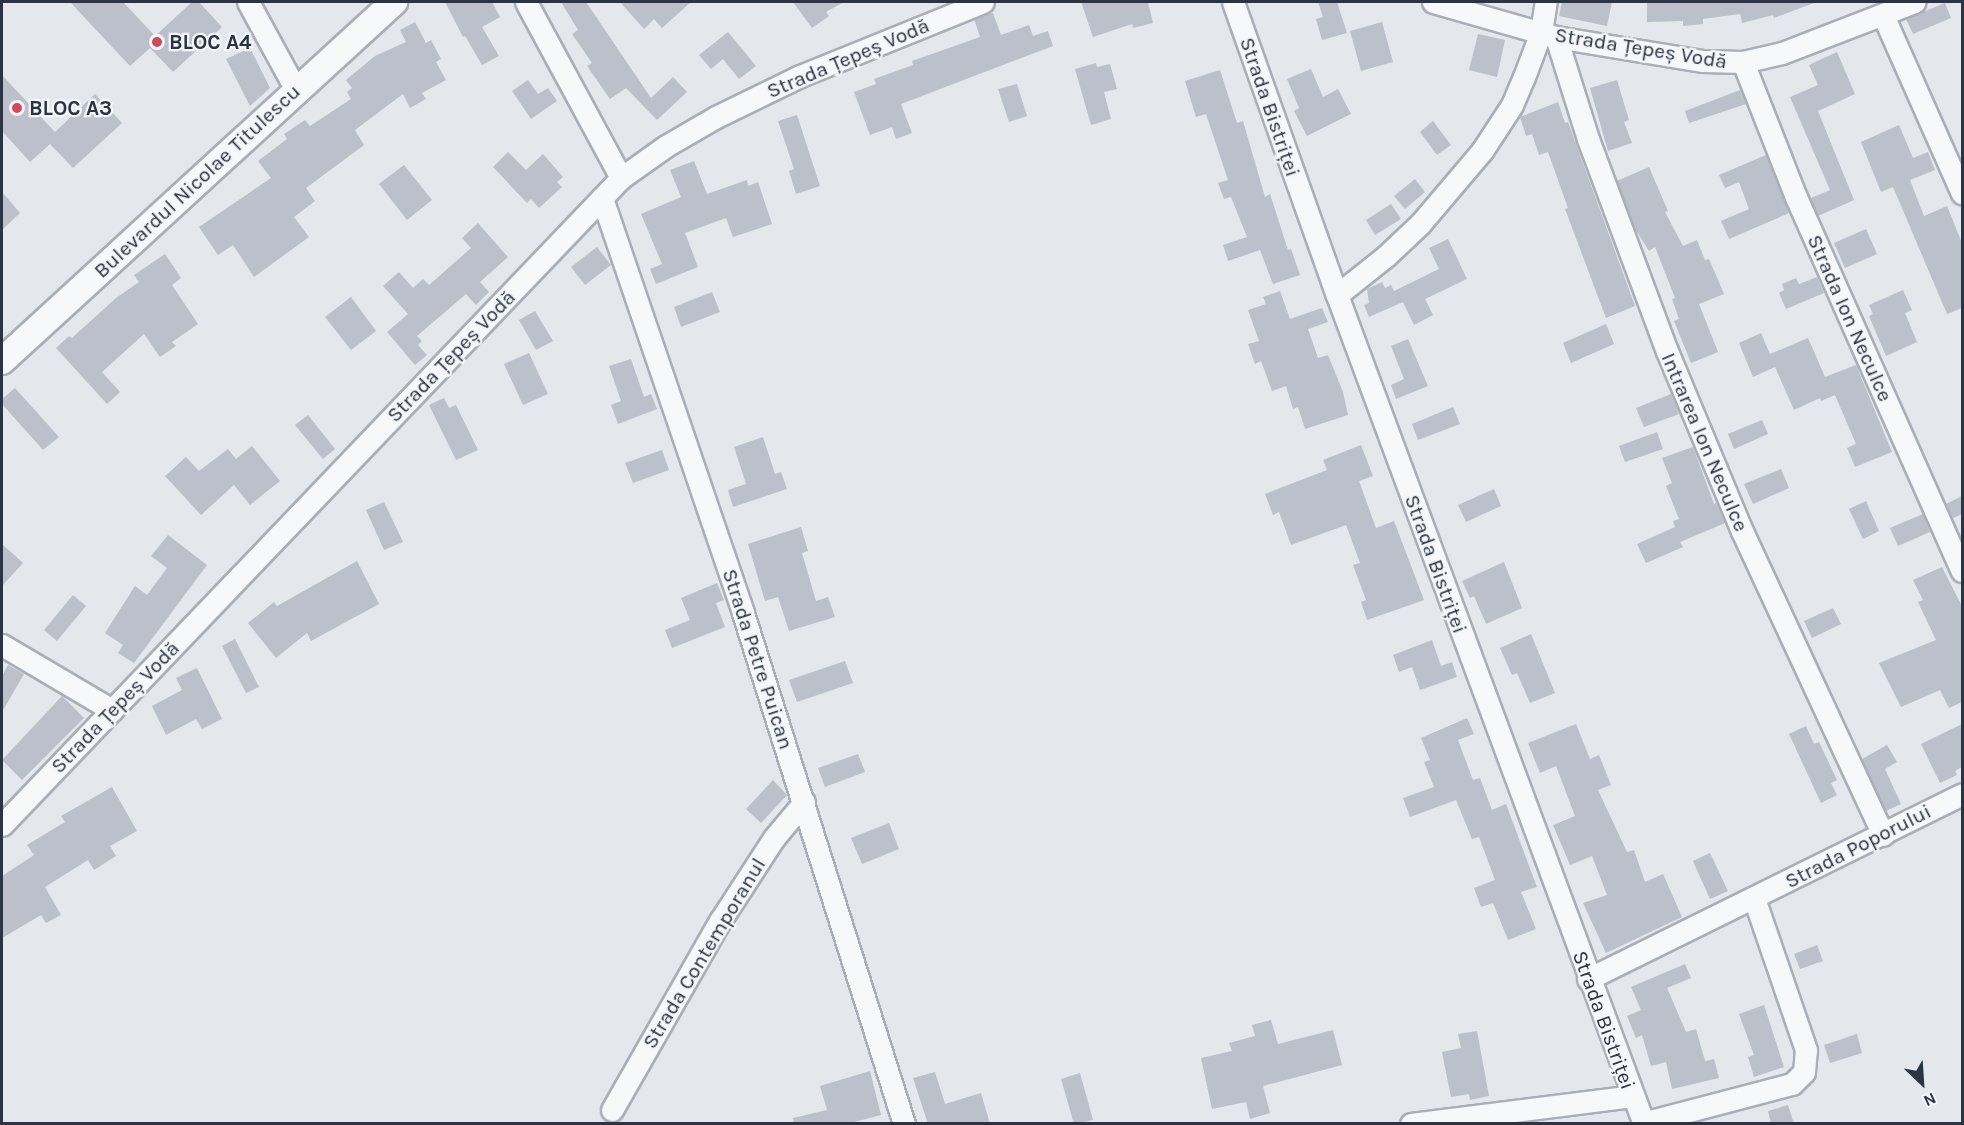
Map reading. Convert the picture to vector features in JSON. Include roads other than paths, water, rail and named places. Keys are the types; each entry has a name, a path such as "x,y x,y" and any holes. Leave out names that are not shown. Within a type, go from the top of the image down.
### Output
{"street":[{"path":"248,2 296,90"},
{"name":"Bulevardul Nicolae Titulescu","path":"2,361 394,2"},
{"path":"526,2 621,178"},
{"name":"Strada Țepeș Vodă","path":"2,825 621,178 666,146 716,117 800,76 983,2"},
{"name":"Strada Bistriței","path":"1233,2 1337,295 1588,979 1644,1123"},
{"name":"Strada Țepeș Vodă","path":"1432,2 1548,34 1703,61 1743,62 1782,53 1914,2"},
{"path":"1337,295 1386,256 1420,224 1482,151 1512,105 1548,34 1546,2"},
{"path":"1883,15 1962,193"},
{"name":"Intrarea Ion Neculce","path":"1548,34 1666,351 1742,531 1883,835"},
{"name":"Strada Ion Neculce","path":"1743,62 1796,197 1962,571"},
{"name":"Strada Petre Puican","path":"602,198 804,802 904,1124"},
{"path":"2,645 112,710"},
{"name":"Strada Poporului","path":"1588,979 1962,794"},
{"name":"Strada Contemporanul","path":"612,1110 720,921 774,838 804,802"},
{"path":"1644,1123 1792,1084 1803,1072 1806,1050 1754,898"},
{"path":"1411,1124 1632,1096"}],"place":[{"name":"BLOC A4","path":"157,42"},
{"name":"BLOC A3","path":"17,108"}]}
